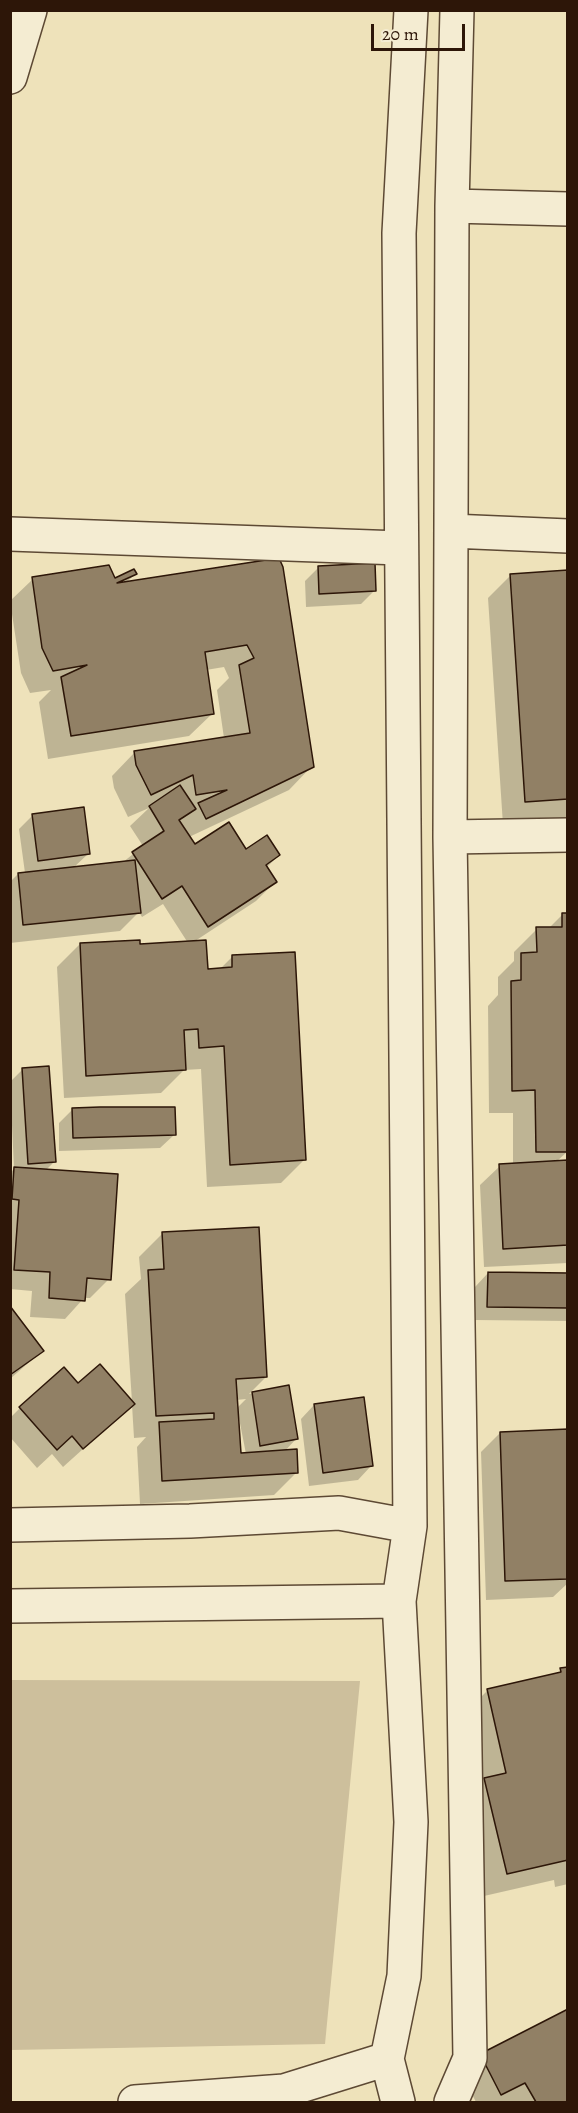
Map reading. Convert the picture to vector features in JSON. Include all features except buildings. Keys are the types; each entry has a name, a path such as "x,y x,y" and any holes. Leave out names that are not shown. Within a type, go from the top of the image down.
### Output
{"street":[{"path":"10,78 30,10"},
{"path":"398,2103 387,2059 404,1976 411,1822 399,1600 410,1526 399,233 411,10"},
{"path":"451,2103 470,2058 450,837 452,206 457,10"},
{"path":"452,206 567,209"},
{"path":"451,531 567,536"},
{"path":"10,534 400,548"},
{"path":"450,837 567,835"},
{"path":"10,1525 190,1521 339,1513 410,1526"},
{"path":"10,1606 399,1600"},
{"path":"135,2103 284,2091 387,2059"}],"shaded area":[{"path":"11,1680 360,1681 325,2044 11,2050"}]}
